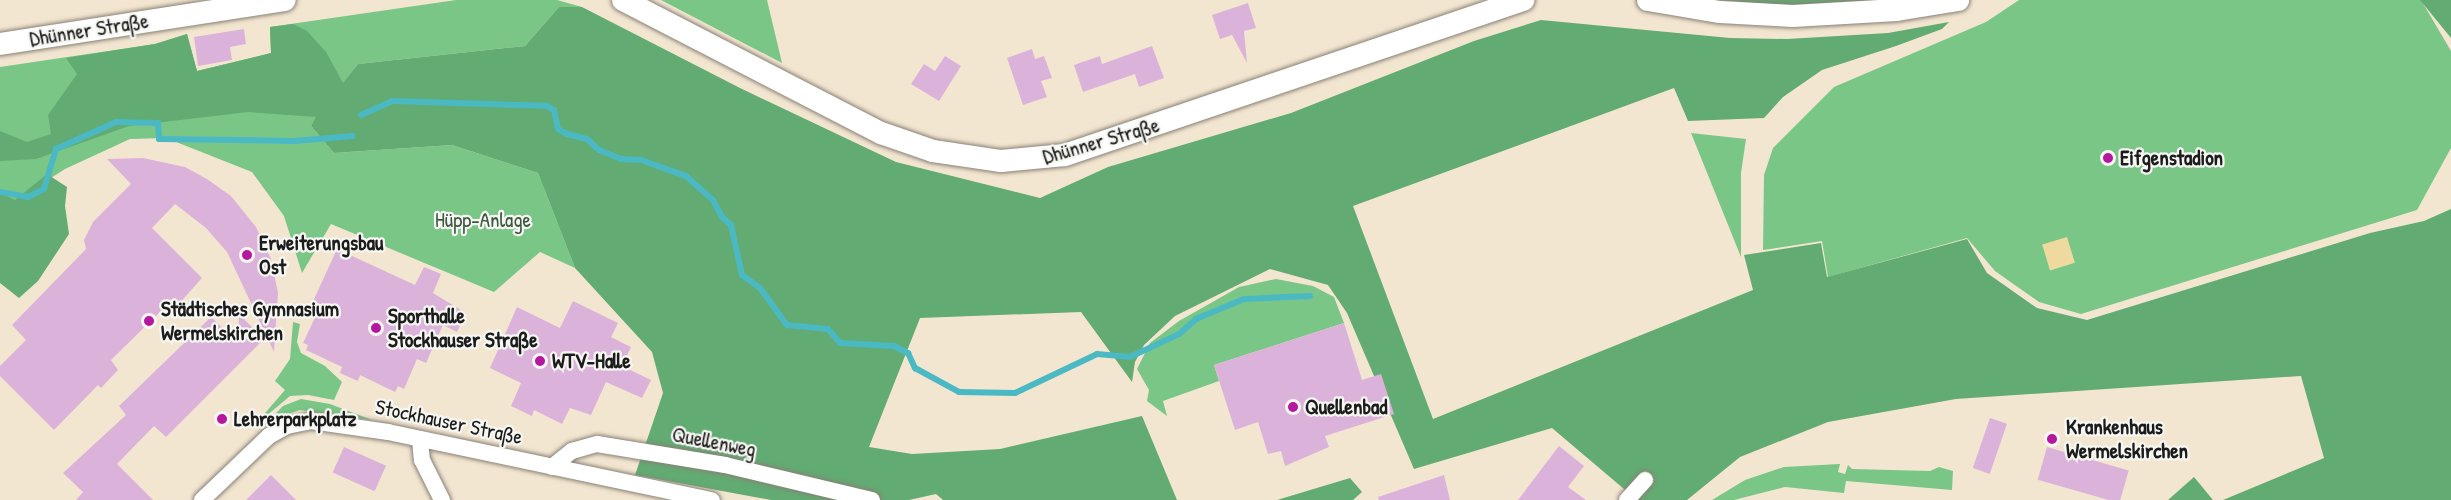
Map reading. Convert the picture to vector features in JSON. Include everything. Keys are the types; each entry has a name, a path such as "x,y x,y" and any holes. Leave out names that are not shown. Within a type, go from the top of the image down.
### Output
{"main road":[{"name":"Dhünner Straße","path":"0,44 285,0"},
{"name":"Dhünner Straße","path":"623,0 881,133 933,151 1001,161 1065,155 1523,0"},
{"path":"1648,0 1720,12 1793,16 1897,10 1958,0"}],"street":[{"name":"Stockhauser Straße","path":"202,500 256,446 278,430 300,423 328,422 712,500"},
{"path":"420,439 422,460 442,500"},
{"name":"Quellenweg","path":"552,467 572,451 597,444 725,465 872,500"},
{"path":"1627,500 1645,480"}],"green space":[{"name":"Hüpp-Anlage","path":"456,0 557,0 582,7 559,7 525,46 358,64 311,126 334,153 452,145 538,173 575,268 540,252 494,292 331,224 302,273 284,216 252,172 166,138 130,139 65,169 12,203 0,220 0,67 155,44 187,34 197,71 271,53 270,27"},
{"path":"661,0 767,0 782,63 709,25"},
{"path":"1716,0 1875,0 1789,5"},
{"name":"Eifgenstadion","path":"2019,0 2421,0 2451,51 2451,148 2417,210 2081,314 2039,302 1995,271 1967,238 1828,277 1822,241 1763,250 1764,175 1773,148 1834,87 1986,22"},
{"path":"2420,0 2451,0 2451,38"},
{"path":"559,7 582,7 740,88 896,162 1040,198 1108,167 1291,113 1474,41 1541,20 1730,38 1787,39 1888,33 1949,22 1942,29 1822,70 1783,97 1764,118 1688,121 1674,88 1353,206 1433,419 1753,290 1744,255 1821,243 1827,277 1967,239 1987,273 2037,308 2087,320 2370,233 2424,221 2451,209 2451,500 2223,500 2324,458 2301,376 1956,399 1828,422 1740,457 1687,500 1637,500 1552,428 1414,469 1347,313 1328,285 1270,269 1175,316 1144,345 1135,362 1132,382 1081,312 920,318 869,447 912,454 1000,449 1142,416 1177,500 943,500 936,494 909,500 771,500 635,475 663,393 652,352 575,268 538,173 452,145 334,153 311,126 316,117 248,112 129,126 36,159 0,161 0,131 27,142 51,134 48,115 77,74 66,58 155,44 187,34 197,71 271,53 270,27 293,24 307,31 326,52 343,83 358,64 525,46"},
{"path":"1691,133 1746,139 1741,173 1741,257"},
{"path":"47,174 67,187 65,206 69,234 38,281 19,298 0,283 0,193 15,200"},
{"path":"1276,279 1313,286 1334,297 1344,323 1214,365 1219,381 1163,401 1167,416 1147,401 1149,390 1137,369 1150,343 1179,321 1239,287"},
{"path":"293,322 300,324 297,342 301,353 325,366 342,382 334,400 308,395 290,396 253,427 285,390 275,381 290,359"},
{"path":"301,399 330,404 372,420 300,410 276,418 261,428 283,406"},
{"path":"1840,464 1838,472 1845,474 1848,465 1852,469 1930,471 1939,467 1953,471 1952,490 1846,481 1844,493 1785,487 1734,500 1712,500 1745,480 1784,467"},
{"path":"2194,477 2213,500 2168,500"},
{"path":"1350,478 1362,492 1353,500 1277,500"}],"sand":[{"path":"2067,237 2075,263 2050,270 2042,245"}],"building":[{"path":"1248,3 1256,28 1244,31 1247,63 1232,35 1220,39 1212,15"},
{"path":"244,29 246,44 230,47 232,60 198,66 194,37"},
{"path":"1152,46 1164,78 1139,87 1135,74 1083,92 1074,65 1100,56 1102,64"},
{"path":"1032,49 1035,59 1044,56 1052,78 1041,81 1047,97 1023,105 1007,58"},
{"path":"945,56 961,66 939,101 911,84 924,64 935,71"},
{"path":"143,158 185,167 207,179 231,196 256,227 271,259 278,293 274,352 227,252 206,228 175,204 152,228 202,278 168,316 160,312 111,360 118,370 101,388 98,385 54,430 0,376 0,366 26,340 12,325 86,249 84,240 93,222 131,184 107,159"},
{"name":"Sporthalle Stockhauser Straße","path":"337,249 415,285 424,267 441,274 433,293 466,313 457,332 443,325 426,363 417,359 404,389 398,386 395,392 360,375 358,381 340,373 342,367 306,350 308,345 303,343 317,313 309,310"},
{"path":"573,301 618,323 611,337 631,347 622,366 651,380 642,398 606,382 591,415 570,408 562,424 534,410 532,416 511,406 521,383 490,368 517,307 560,328"},
{"path":"239,314 264,339 166,437 154,426 117,464 153,500 76,500 83,492 63,473 126,415 119,406 211,317 238,343"},
{"name":"Quellenbad","path":"1344,323 1362,380 1381,374 1394,414 1325,436 1329,447 1285,466 1281,451 1268,454 1258,422 1235,430 1214,365"},
{"path":"1990,418 2007,424 1990,474 1973,468"},
{"path":"1559,446 1584,466 1568,487 1586,500 1518,500"},
{"path":"344,447 386,466 375,491 333,473"},
{"path":"2047,447 2129,470 2120,500 2108,500 2038,480"},
{"path":"271,475 296,500 246,500"},
{"path":"1444,475 1450,500 1379,500 1378,497"}],"waterway":[{"path":"361,115 392,101 547,106 554,110 558,129 587,139 599,150 621,159 641,160 686,176 713,200 722,217 731,225 742,275 760,288 787,325 828,329 840,343 894,346 908,353 915,368 959,392 1015,393 1097,354 1130,357 1179,334 1196,319 1244,299 1310,296"},
{"path":"0,192 28,197 44,189 56,149 116,122 158,123 159,139 294,141 353,136"}],"place":[{"name":"Eifgenstadion","path":"2108,158"},
{"name":"Erweiterungsbau Ost","path":"247,255"},
{"name":"Städtisches Gymnasium Wermelskirchen","path":"149,321"},
{"name":"Sporthalle Stockhauser Straße","path":"376,328"},
{"name":"WTV-Halle","path":"540,361"},
{"name":"Quellenbad","path":"1293,407"},
{"name":"Lehrerparkplatz","path":"222,419"},
{"name":"Krankenhaus Wermelskirchen","path":"2052,439"}]}
